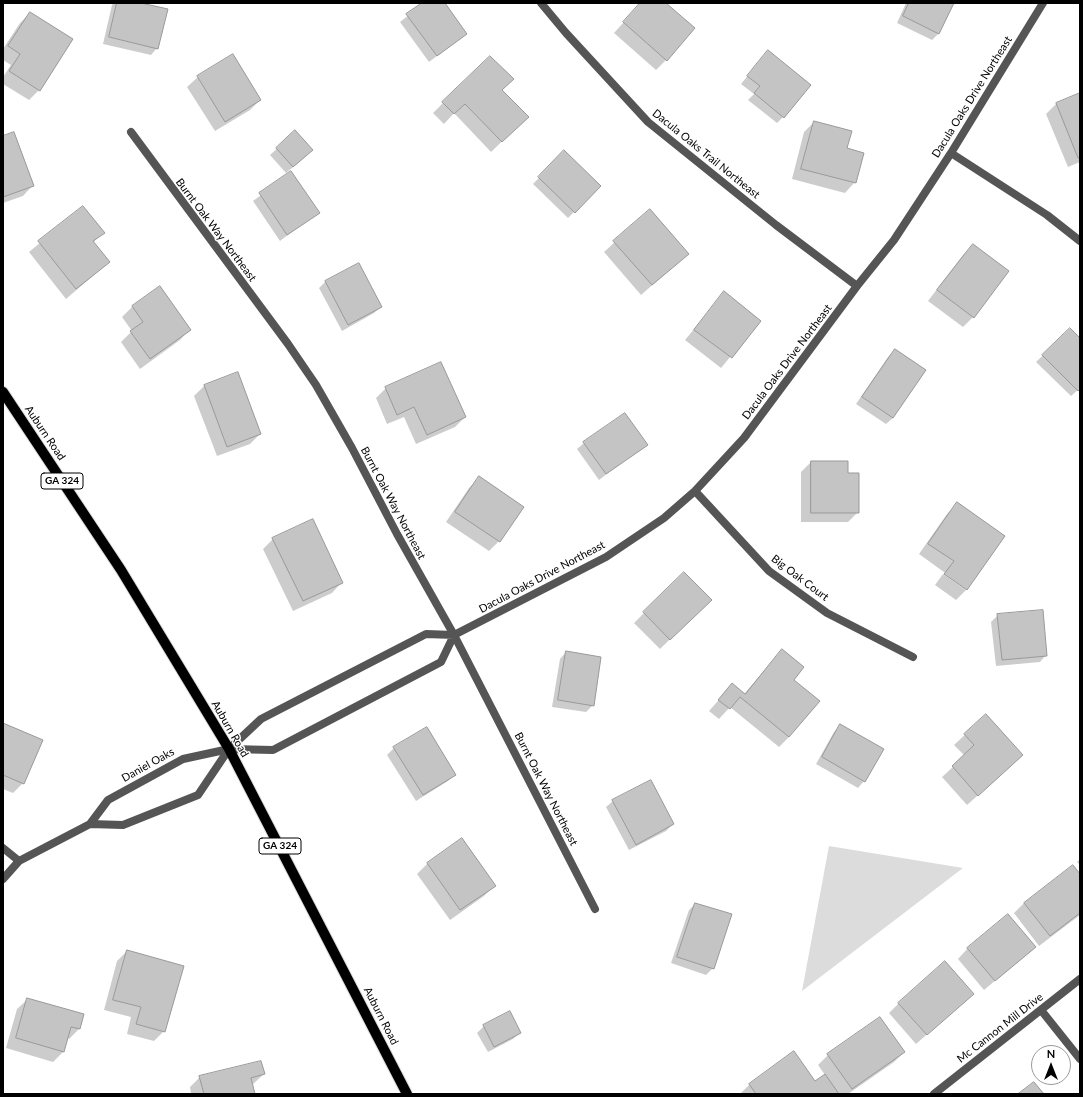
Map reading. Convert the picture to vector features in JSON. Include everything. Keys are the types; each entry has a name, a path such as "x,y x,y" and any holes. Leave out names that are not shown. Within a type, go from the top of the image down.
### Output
{"main road":[{"name":"Auburn Road","path":"3,392 120,570 229,749 407,1094"}],"street":[{"name":"Dacula Oaks Trail Northeast","path":"542,3 566,33 648,122 776,225 857,286"},
{"name":"Dacula Oaks Drive Northeast","path":"454,636 606,557 664,518 695,491 744,438 857,286 894,240 951,153 1043,3"},
{"name":"Burnt Oak Way Northeast","path":"131,132 288,344 316,385 352,448 396,534 454,636 596,908"},
{"path":"951,153 1047,215 1080,241"},
{"name":"Big Oak Court","path":"695,491 769,571 827,612 913,657"},
{"path":"3,879 19,861 90,824 123,825 198,795 229,749 261,720 426,634 454,636 441,662 273,750 229,749"},
{"name":"Daniel Oaks","path":"90,824 108,800 183,759 229,749"},
{"path":"3,848 19,861"},
{"name":"Mc Cannon Mill Drive","path":"934,1094 1080,979"},
{"path":"1041,1010 1080,1059"}],"shaded area":[{"path":"829,846 963,868 802,991"}],"building":[{"path":"117,3 141,3 168,9 158,49 109,37"},
{"path":"422,3 445,3 467,34 437,56 406,14"},
{"path":"640,3 666,3 695,28 667,61 623,22"},
{"path":"909,3 954,3 939,34 903,16"},
{"path":"30,12 73,39 40,91 9,71 20,54 8,46"},
{"path":"768,50 811,85 784,118 754,93 760,86 747,76"},
{"path":"233,54 261,100 225,122 197,76"},
{"path":"490,56 514,79 502,90 529,117 502,142 465,104 454,114 442,102"},
{"path":"1080,93 1080,157 1078,158 1056,103"},
{"path":"814,121 852,131 847,148 864,153 856,183 801,169"},
{"path":"295,130 313,150 293,167 276,148"},
{"path":"14,132 34,186 3,197 3,136"},
{"path":"564,150 601,186 575,213 538,177"},
{"path":"291,171 320,213 287,235 259,193"},
{"path":"83,206 105,233 93,241 110,262 76,289 38,241"},
{"path":"650,209 689,254 652,285 613,241"},
{"path":"973,244 1009,271 974,318 937,290"},
{"path":"359,263 382,307 348,325 325,281"},
{"path":"160,286 191,330 150,359 130,331 143,322 132,306"},
{"path":"724,291 761,321 732,358 694,330"},
{"path":"1070,328 1080,338 1080,389 1078,391 1042,355"},
{"path":"895,349 926,370 893,418 862,397"},
{"path":"441,362 466,417 427,435 414,407 397,415 385,387"},
{"path":"238,372 261,434 227,447 204,385"},
{"path":"625,413 648,445 606,474 583,442"},
{"path":"811,461 848,461 848,473 859,473 859,513 811,513"},
{"path":"479,476 524,507 500,542 455,512"},
{"path":"957,502 1005,536 967,590 944,574 954,561 928,544"},
{"path":"313,519 343,583 303,601 272,538"},
{"path":"684,572 712,600 670,640 643,612"},
{"path":"1043,610 1047,656 1002,660 997,614"},
{"path":"782,649 804,667 794,680 820,701 789,737 740,697 730,709 718,700 732,683 745,694"},
{"path":"566,651 601,657 594,706 558,700"},
{"path":"986,714 1023,755 978,796 952,766 974,745 964,734"},
{"path":"3,723 43,740 24,784 3,775"},
{"path":"840,724 884,749 865,782 822,757"},
{"path":"427,727 456,775 423,795 393,747"},
{"path":"651,780 674,824 636,845 612,800"},
{"path":"462,838 496,886 460,910 427,863"},
{"path":"1073,865 1080,874 1080,913 1050,936 1024,903"},
{"path":"695,903 732,914 714,969 677,957"},
{"path":"1008,914 1036,947 995,981 967,948"},
{"path":"127,950 184,966 165,1032 136,1024 141,1007 113,1000"},
{"path":"945,961 974,994 927,1035 898,1003"},
{"path":"27,998 84,1014 80,1029 71,1027 64,1052 16,1038"},
{"path":"510,1011 521,1033 494,1047 483,1025"},
{"path":"880,1017 905,1052 852,1089 827,1054"},
{"path":"794,1051 815,1081 825,1074 839,1094 756,1094 749,1084"},
{"path":"261,1061 265,1074 251,1078 255,1094 204,1094 199,1076"},
{"path":"1031,1084 1036,1085 1044,1094 1018,1094"}]}
